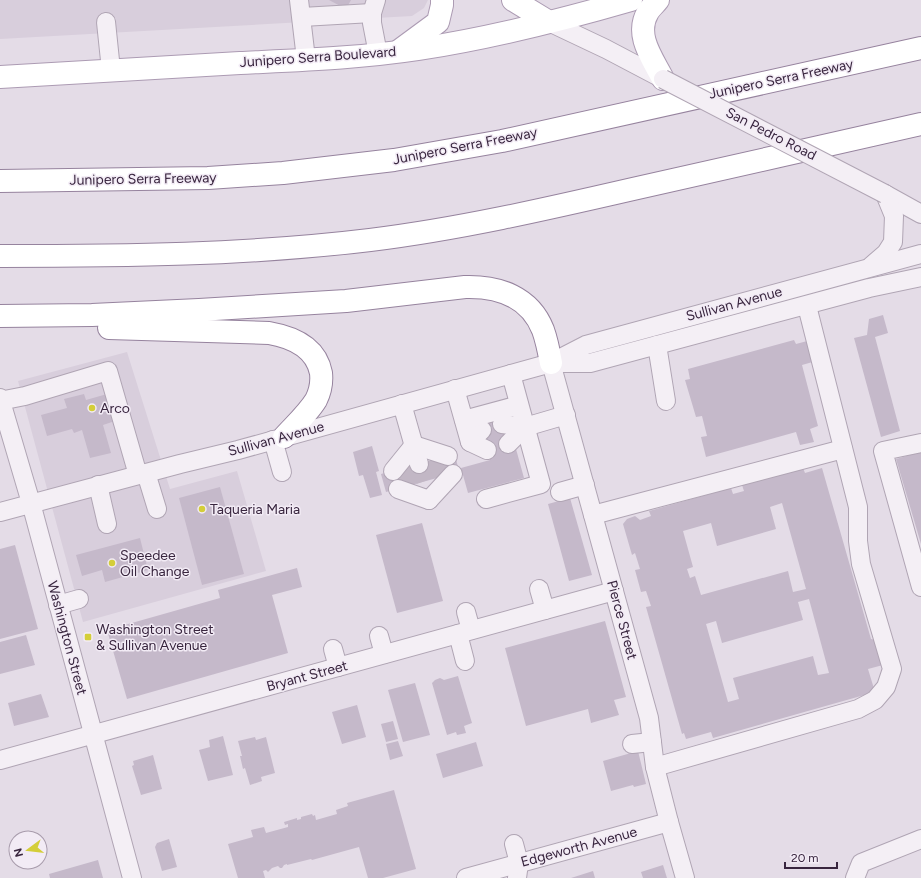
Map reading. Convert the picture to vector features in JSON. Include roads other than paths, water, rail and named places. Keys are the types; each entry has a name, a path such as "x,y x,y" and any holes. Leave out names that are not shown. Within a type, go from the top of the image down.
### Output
{"main road":[{"path":"388,53 438,22 442,0"},
{"name":"San Pedro Road","path":"513,0 549,22"},
{"name":"Junipero Serra Boulevard","path":"0,77 388,53 473,40 549,22 631,0"},
{"path":"658,0 648,12 642,26 647,48 663,79"},
{"name":"Junipero Serra Freeway","path":"0,181 215,178 283,173 394,160 502,141 921,48"},
{"path":"0,256 168,255 221,253 297,248 387,238 522,214 921,124"},
{"path":"0,316 172,312 339,301 465,286 484,287 496,289 509,294 529,309 540,323 551,363"},
{"path":"0,325 236,332 273,334 291,338 302,344 312,353 320,369 321,382 316,400 279,439"}],"street":[{"path":"306,11 326,0"},
{"path":"306,11 374,7 372,23 388,53"},
{"path":"306,11 306,59"},
{"path":"106,22 111,70"},
{"name":"San Pedro Road","path":"549,22 606,49 919,213"},
{"path":"869,268 886,253 893,242 894,216 885,194"},
{"name":"Sullivan Avenue","path":"0,512 98,485 279,439 455,390 551,363 586,345 921,254"},
{"name":"Sullivan Avenue","path":"551,363 590,363 807,306 869,288 921,277"},
{"path":"656,767 858,709 875,700 886,687 892,668 861,564 858,541 858,507 807,306"},
{"path":"657,345 666,401"},
{"name":"Pierce Street","path":"551,363 649,718 656,767 669,822 685,878"},
{"path":"0,400 25,396 108,371 142,474 157,509"},
{"path":"486,499 541,484 510,374"},
{"path":"455,390 464,420 487,450"},
{"name":"Washington Street","path":"0,400 31,503 132,878"},
{"path":"402,404 420,464"},
{"path":"464,420 519,404"},
{"path":"502,424 525,427 566,415"},
{"path":"508,444 525,427"},
{"path":"279,439 282,472"},
{"path":"921,443 883,451 921,587"},
{"path":"414,445 420,464"},
{"path":"414,445 420,464"},
{"path":"593,515 843,449"},
{"path":"425,482 429,500"},
{"path":"425,482 429,500"},
{"path":"425,482 429,500"},
{"path":"560,492 585,484"},
{"path":"98,485 107,524"},
{"path":"539,589 545,610"},
{"name":"Bryant Street","path":"0,760 614,591"},
{"path":"58,605 79,599"},
{"path":"465,661 464,632 466,612"},
{"path":"379,636 384,654"},
{"path":"333,649 338,667"},
{"path":"632,744 652,742"},
{"name":"Edgeworth Avenue","path":"466,878 518,871 669,822"},
{"path":"855,878 861,863 921,838"},
{"path":"514,844 518,871"}],"tunnel":[{"path":"436,459 441,477"},
{"path":"419,464 425,481"},
{"path":"403,468 408,486"}],"place":[{"name":"Arco","path":"92,408"},
{"name":"Taqueria Maria","path":"202,509"},
{"name":"Speedee Oil Change","path":"112,563"},
{"name":"Washington Street & Sullivan Avenue","path":"88,637"}]}
